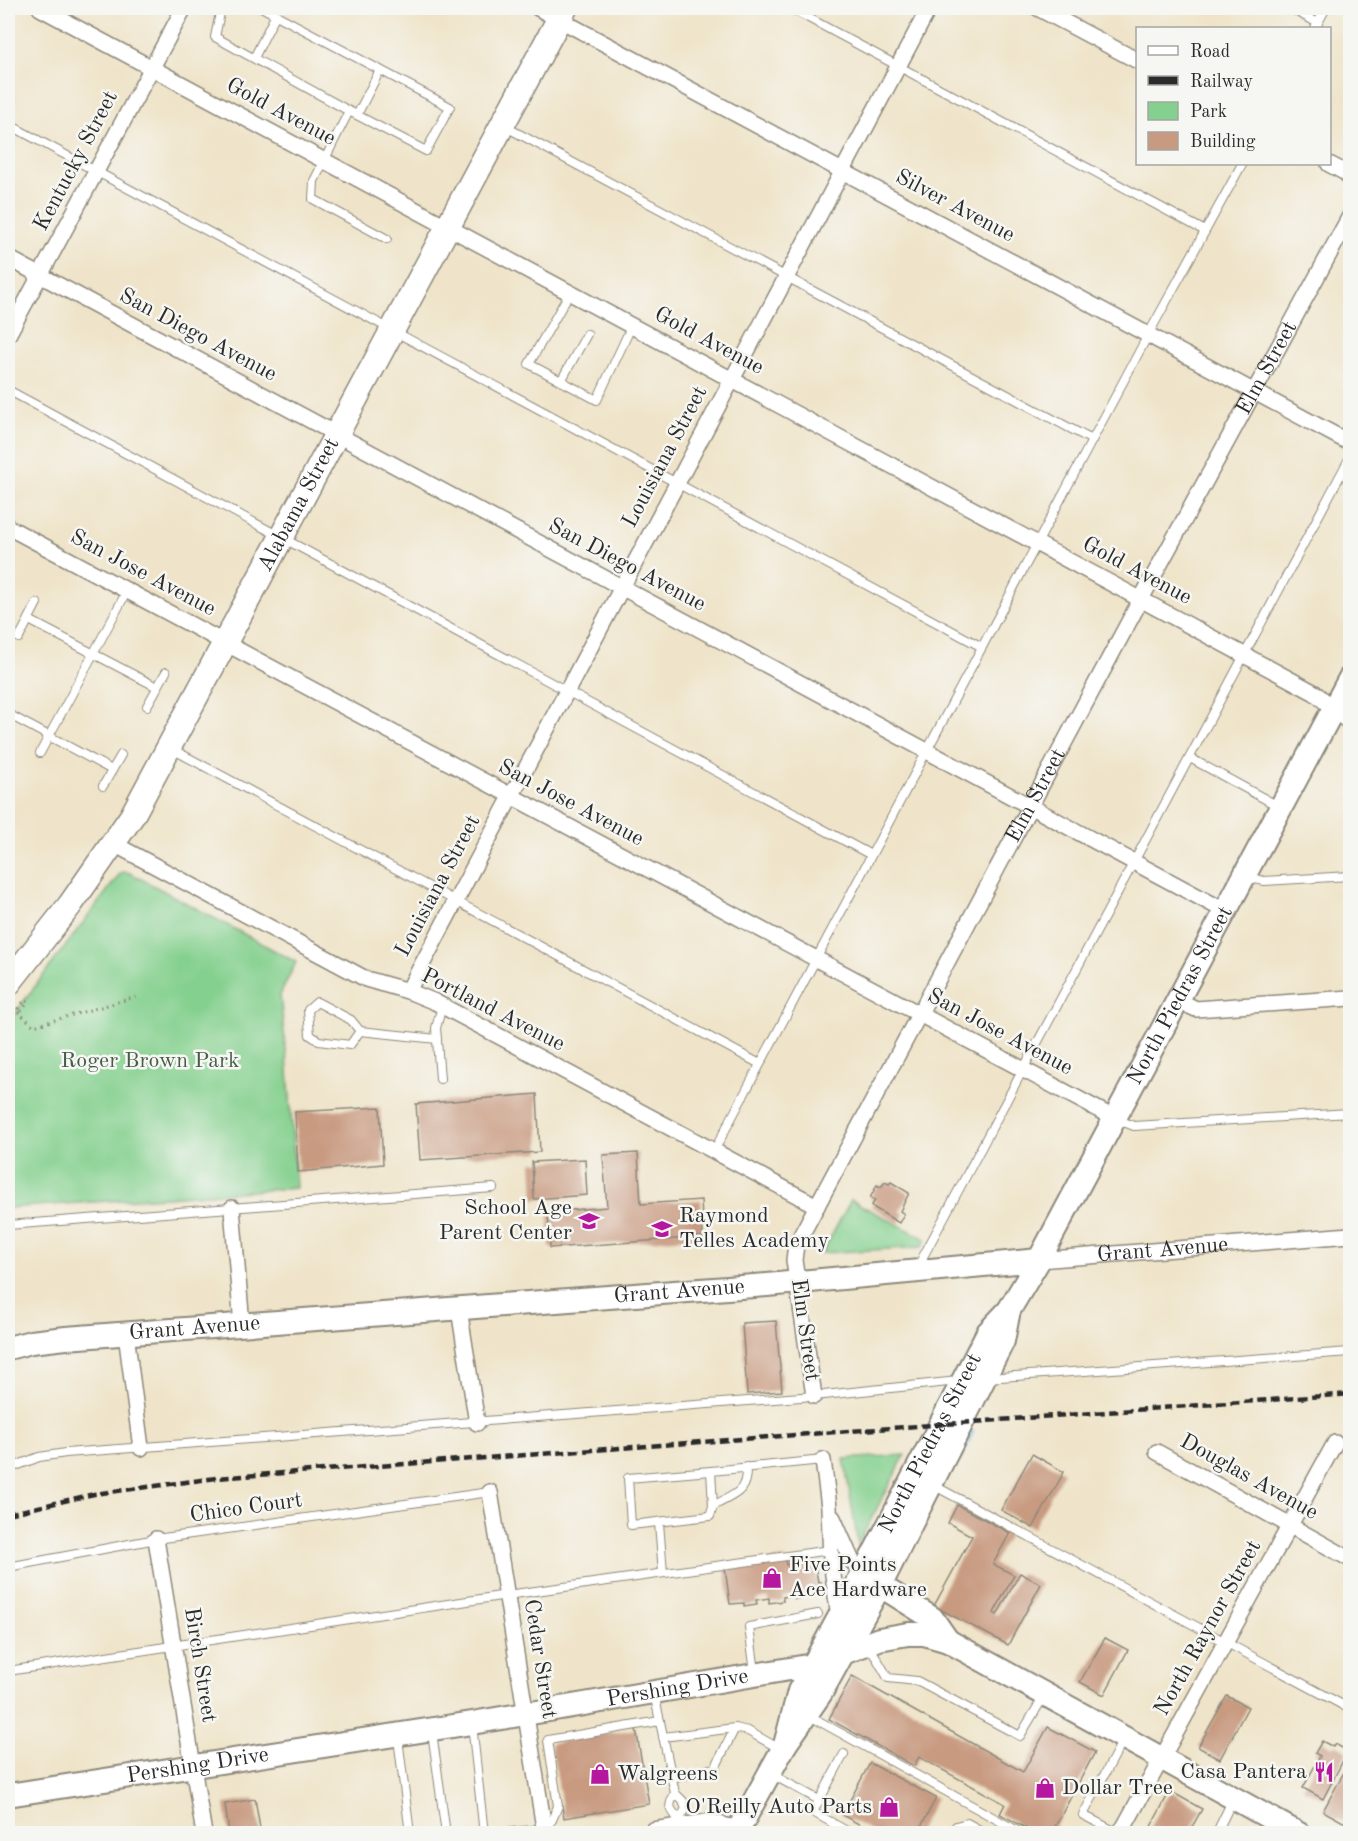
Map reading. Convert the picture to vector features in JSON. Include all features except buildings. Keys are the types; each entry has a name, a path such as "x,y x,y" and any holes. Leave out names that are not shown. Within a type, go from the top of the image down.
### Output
{"main road":[{"name":"Alabama Street","path":"8,984 70,905 132,816 562,13"},
{"name":"North Piedras Street","path":"783,1747 799,1691 813,1665 828,1615 871,1580 932,1484 973,1379 988,1332 1009,1310 1039,1260 1282,808 1343,716 1350,678"},
{"name":"Grant Avenue","path":"8,1348 55,1339 799,1283 1039,1260"},
{"name":"North Piedras Street","path":"738,1833 783,1747 821,1693 843,1653 871,1580 973,1379"},
{"path":"871,1580 918,1607 932,1618 948,1641"},
{"name":"Pershing Drive","path":"8,1795 472,1723 813,1665 868,1643 908,1634 924,1634 948,1641 1234,1798 1269,1822 1299,1833"},
{"path":"655,1833 680,1824 709,1826 738,1833"}],"street":[{"name":"Gold Avenue","path":"40,8 1315,693 1343,716"},
{"name":"Kentucky Street","path":"8,335 184,8"},
{"name":"Silver Avenue","path":"538,8 562,13 842,171 1350,443"},
{"name":"Louisiana Street","path":"408,991 929,8"},
{"path":"1038,8 1136,60"},
{"path":"1331,165 1346,173 1350,179"},
{"name":"Elm Street","path":"814,1396 794,1254 796,1245 1141,599 1350,216"},
{"name":"San Diego Avenue","path":"8,258 1225,911"},
{"name":"San Jose Avenue","path":"8,526 1114,1118"},
{"name":"Portland Avenue","path":"114,844 366,979 408,991 442,1006 817,1206"},
{"path":"1177,1000 1196,1009 1350,998"},
{"path":"232,1208 242,1325"},
{"name":"Grant Avenue","path":"1039,1260 1350,1235"},
{"path":"459,1309 477,1423"},
{"path":"126,1334 141,1448"},
{"name":"North Raynor Street","path":"1118,1833 1124,1827 1335,1443"},
{"name":"Douglas Avenue","path":"1157,1452 1350,1559"},
{"path":"823,1460 829,1507 828,1615"},
{"name":"Cedar Street","path":"490,1492 544,1831"},
{"path":"829,1507 852,1561 871,1580"},
{"name":"Birch Street","path":"156,1539 204,1833"}],"lane":[{"path":"221,8 215,37 426,151 450,107 263,8"},
{"path":"790,8 1205,231"},
{"path":"1290,8 1316,26 1326,8"},
{"path":"254,58 276,14"},
{"path":"380,70 323,160 314,181 313,199 387,239"},
{"path":"8,124 982,647"},
{"path":"502,125 1092,440"},
{"path":"714,1151 1148,335 1241,165"},
{"path":"570,292 530,364 561,381 597,400 632,325"},
{"path":"561,381 587,334"},
{"path":"8,390 871,855"},
{"path":"915,1272 1350,457"},
{"path":"40,753 127,591"},
{"path":"19,638 37,603"},
{"path":"28,620 157,687"},
{"path":"147,706 166,672"},
{"path":"8,714 112,770"},
{"path":"168,747 760,1064"},
{"path":"103,786 121,754"},
{"path":"1190,758 1282,808"},
{"path":"1245,876 1264,881 1350,876"},
{"path":"360,1031 350,1045 319,1041 310,1035 309,1010 317,1002 351,1020 360,1031 437,1040"},
{"path":"440,1079 436,1028 442,1006"},
{"path":"1114,1118 1134,1126 1350,1113"},
{"path":"8,1225 493,1188"},
{"path":"8,1468 39,1457 66,1453 814,1396 973,1379 1350,1352"},
{"path":"711,1471 713,1506 710,1516 631,1525 628,1478 823,1460"},
{"path":"713,1506 742,1490 746,1482 746,1467"},
{"path":"932,1484 1350,1709"},
{"name":"Chico Court","path":"8,1567 156,1539 490,1492"},
{"path":"658,1523 663,1573"},
{"path":"8,1671 507,1595 830,1550"},
{"path":"756,1674 749,1627 828,1615"},
{"path":"868,1643 888,1678 917,1681 1020,1736 1044,1695"},
{"path":"654,1691 675,1793 683,1801 686,1809 680,1824"},
{"path":"806,1715 1023,1833"},
{"path":"531,1743 660,1721"},
{"path":"472,1723 484,1833"},
{"path":"432,1728 446,1833"},
{"path":"672,1778 715,1768 735,1728"},
{"path":"663,1737 735,1728 748,1731 783,1747"},
{"path":"397,1734 410,1833"},
{"path":"1118,1833 1083,1815 1124,1738"},
{"path":"492,1833 544,1831 552,1820 558,1806 548,1740"},
{"path":"843,1754 813,1812 852,1833"},
{"path":"769,1773 819,1800"},
{"path":"675,1793 669,1803 669,1810 680,1824"},
{"path":"1216,1833 1234,1798"},
{"path":"952,1833 956,1826 967,1823 987,1833"}],"path":[{"path":"8,1000 34,1026 139,996"}],"green space":[{"name":"Roger Brown Park","path":"130,873 296,962 280,995 288,1069 296,1188 8,1208 8,1022 120,874"},
{"path":"851,1200 926,1239 922,1247 822,1253"},
{"path":"905,1455 858,1544 844,1459"}],"waterway":[{"path":"959,1460 972,1432"}],"railway":[{"path":"8,1514 94,1494 216,1478 1350,1394"}],"place":[{"name":"School Age Parent Center","path":"589,1221"},
{"name":"Raymond Telles Academy","path":"662,1229"},
{"name":"Five Points Ace Hardware","path":"772,1578"},
{"name":"Casa Pantera","path":"1324,1772"},
{"name":"Walgreens","path":"600,1774"},
{"name":"Dollar Tree","path":"1045,1788"},
{"name":"O'Reilly Auto Parts","path":"889,1807"}]}
